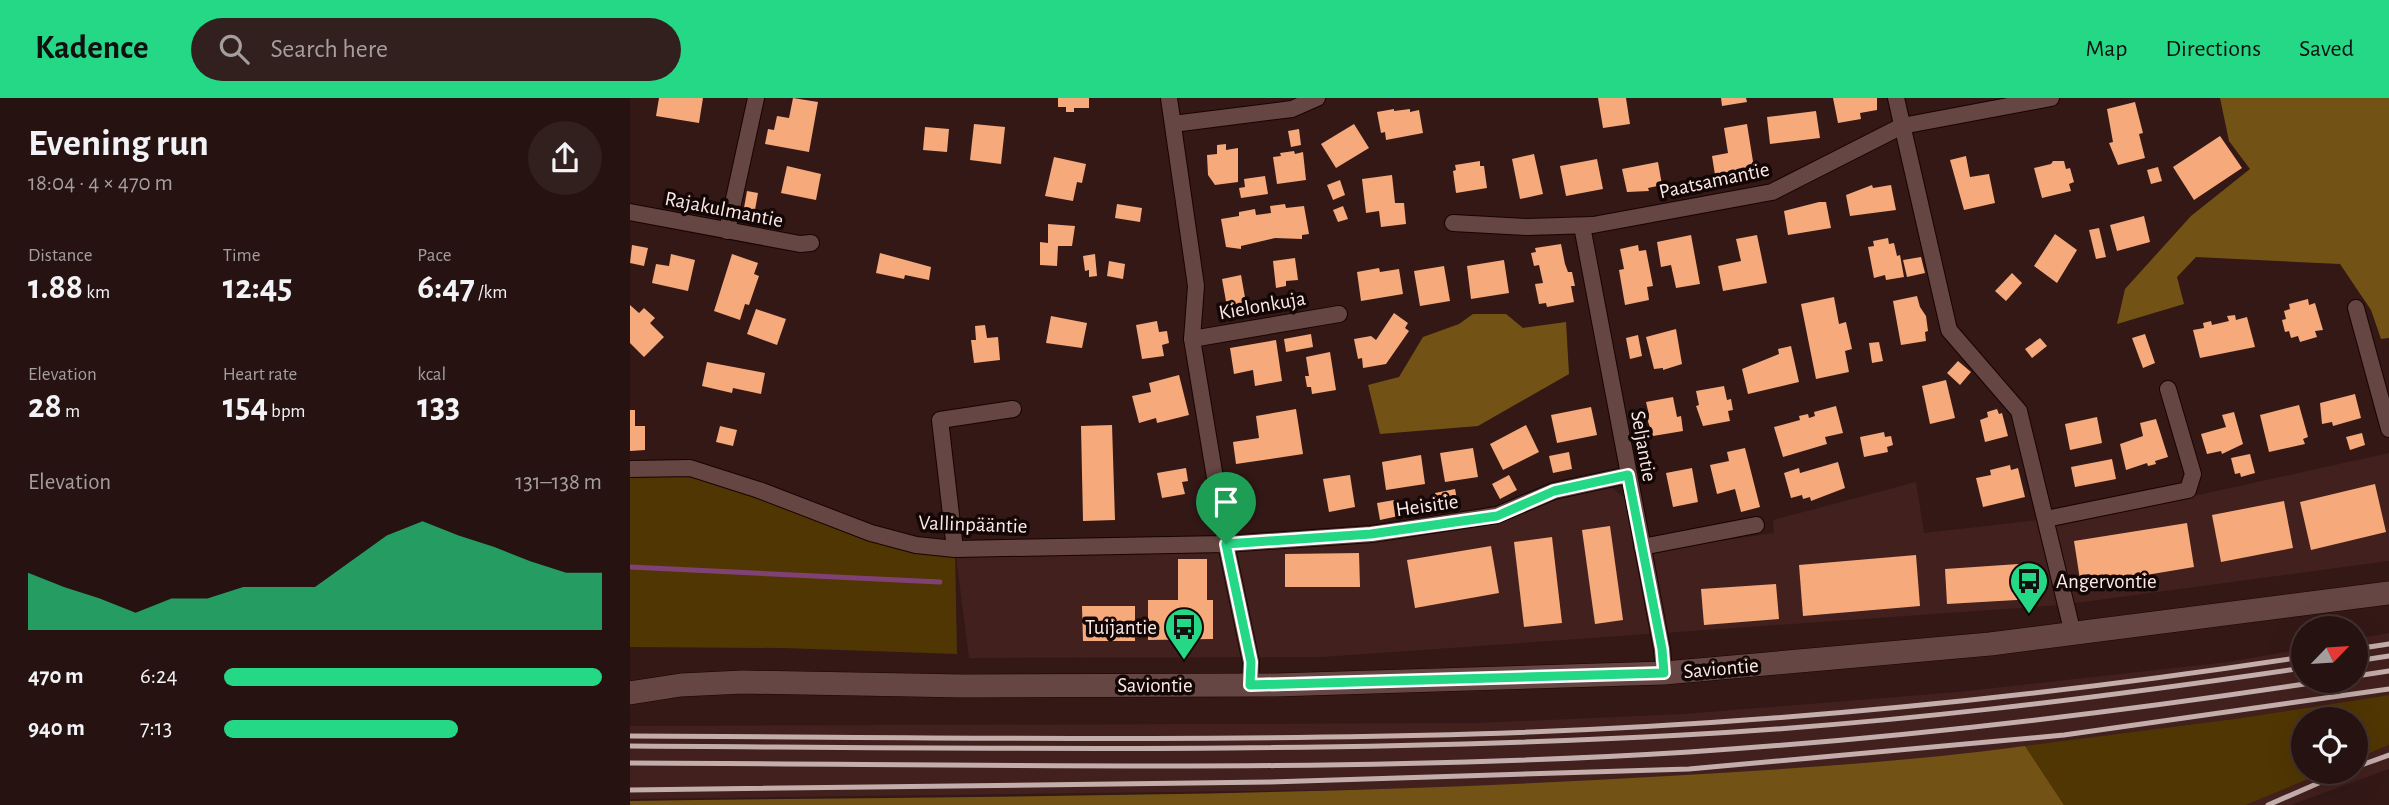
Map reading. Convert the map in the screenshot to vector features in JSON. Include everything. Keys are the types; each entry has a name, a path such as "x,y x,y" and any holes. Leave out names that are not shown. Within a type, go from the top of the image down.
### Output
{"main road":[{"name":"Saviontie","path":"630,693 681,685 743,682 964,686 1250,685 1664,673 2073,634 2389,593"}],"street":[{"path":"727,231 756,98"},
{"path":"1169,98 1196,286 1192,339 1226,544 1251,662 1250,685"},
{"path":"1173,124 1292,109 1317,98"},
{"path":"1896,98 1949,330 2019,411 2073,634"},
{"name":"Paatsamantie","path":"1453,223 1582,226 1772,192 1902,126 2051,98"},
{"name":"Rajakulmantie","path":"630,212 800,244 811,243"},
{"name":"Seljantie","path":"1582,226 1662,649 1664,673"},
{"path":"2356,308 2389,429"},
{"name":"Kielonkuja","path":"1192,339 1339,314"},
{"path":"2046,519 2188,490 2193,474 2168,389"},
{"path":"956,549 940,420 1013,409"},
{"name":"Vallinpääntie","path":"630,469 690,468 759,490 871,533 916,545 956,549 1226,544"},
{"name":"Heisitie","path":"1226,544 1371,534 1497,516 1554,491 1628,475"},
{"path":"1642,547 1756,525"}],"shaded area":[{"path":"2220,98 2389,98 2389,338 2381,339 2371,310 2340,264 2196,257 2177,277 2184,304 2117,324 2125,289 2191,216 2250,169 2229,141"},
{"path":"1473,314 1506,314 1523,328 1566,322 1569,374 1478,426 1380,434 1368,385 1399,377 1423,337 1459,324"},
{"path":"2389,453 2389,561 2061,605 1322,657 969,658 955,549 1251,547 1383,540 1499,523 1559,498 1609,486 1624,497 1636,553 1774,533 1773,520 1916,482 1924,533 2039,520 2058,526"},
{"path":"690,468 785,502 955,549 957,654 783,648 630,647 630,469"},
{"path":"2389,633 2389,695 2312,707 2291,707 2291,710 2234,719 1967,754 1791,769 1479,788 630,799 630,726 1476,723 1683,714 1958,692 2228,662 2291,651 2291,693 2368,693 2368,637"},
{"path":"2389,695 2389,745 2368,754 2368,707 2312,707"},
{"path":"2291,710 2291,784 2296,784 2246,805 2064,805 2025,746"},
{"path":"2389,745 2389,769 2368,777 2368,754"},
{"path":"2025,746 2064,805 630,805 630,801 1279,792 1539,783 1847,764"},
{"path":"2296,784 2348,784 2291,805 2246,805"}],"building":[{"path":"659,98 703,98 699,123 656,116"},
{"path":"793,98 818,102 809,152 765,144 768,129 774,130 777,116 789,118"},
{"path":"1058,98 1089,98 1089,108 1074,108 1074,112 1066,112 1066,107 1058,107"},
{"path":"1598,98 1626,98 1630,124 1603,128"},
{"path":"1721,98 1746,98 1747,102 1722,106"},
{"path":"1833,98 1877,98 1877,110 1860,113 1861,119 1838,123"},
{"path":"2135,102 2143,133 2139,134 2145,158 2118,165 2109,143 2113,142 2107,109"},
{"path":"1410,109 1410,112 1419,110 1423,133 1386,140 1385,132 1381,133 1377,112"},
{"path":"1816,111 1820,138 1770,144 1767,117"},
{"path":"974,124 1005,127 1001,164 970,160"},
{"path":"1354,124 1369,148 1336,168 1321,144"},
{"path":"1747,124 1755,174 1716,181 1712,156 1728,153 1724,128"},
{"path":"925,127 949,129 947,152 923,150"},
{"path":"1299,129 1301,145 1291,147 1288,131"},
{"path":"2220,136 2242,168 2194,200 2173,167"},
{"path":"1226,144 1226,150 1238,148 1238,182 1215,185 1208,175 1207,155 1217,154 1217,145"},
{"path":"1294,151 1295,154 1303,152 1306,180 1277,184 1273,157"},
{"path":"1534,154 1543,194 1520,199 1512,159"},
{"path":"1966,156 1970,177 1989,174 1995,203 1964,210 1950,160"},
{"path":"1054,157 1086,164 1082,183 1077,182 1073,201 1045,196"},
{"path":"1597,159 1603,189 1566,196 1560,166"},
{"path":"1480,161 1480,166 1484,166 1487,188 1456,193 1453,171 1456,170 1455,165"},
{"path":"2053,161 2064,161 2066,169 2070,168 2074,182 2069,184 2071,191 2042,198 2034,168 2051,164"},
{"path":"1658,162 1662,185 1648,188 1649,191 1627,192 1622,169"},
{"path":"787,166 821,174 816,200 781,193"},
{"path":"2158,167 2162,181 2151,184 2147,170"},
{"path":"1392,175 1395,203 1404,203 1406,224 1381,227 1379,211 1366,213 1362,179"},
{"path":"1265,176 1268,194 1241,198 1239,188 1245,187 1244,179"},
{"path":"1340,180 1345,195 1333,200 1327,185"},
{"path":"1872,185 1873,188 1891,185 1896,210 1850,216 1846,195"},
{"path":"747,191 758,193 755,210 744,208"},
{"path":"1826,202 1831,228 1788,235 1784,211"},
{"path":"1117,204 1142,208 1140,222 1115,218"},
{"path":"1285,204 1286,208 1304,206 1309,234 1302,235 1302,239 1275,238 1241,246 1241,249 1226,247 1221,219 1239,216 1239,212 1255,209 1256,215 1271,213 1270,206"},
{"path":"1343,206 1348,219 1338,222 1333,210"},
{"path":"2144,216 2150,242 2117,251 2110,225"},
{"path":"1048,224 1075,226 1072,246 1058,246 1057,266 1040,265 1040,242 1048,243"},
{"path":"2099,228 2106,257 2096,259 2089,230"},
{"path":"2055,234 2077,250 2057,283 2034,266"},
{"path":"1691,235 1700,284 1676,288 1671,265 1661,267 1657,242"},
{"path":"1757,235 1767,283 1723,291 1718,266 1741,261 1736,239"},
{"path":"1888,238 1889,244 1894,243 1897,256 1900,255 1904,277 1886,280 1885,275 1874,278 1868,247 1874,246 1873,241"},
{"path":"1561,244 1568,272 1572,272 1574,302 1547,307 1546,303 1539,304 1535,284 1543,283 1539,265 1534,266 1531,253 1536,252 1535,248"},
{"path":"632,245 648,248 644,266 630,263"},
{"path":"1638,245 1639,251 1646,250 1653,286 1647,287 1649,300 1625,305 1619,270 1624,269 1620,249"},
{"path":"880,253 931,267 929,280 905,275 904,279 876,273"},
{"path":"671,254 695,260 688,291 652,283 656,264 669,266"},
{"path":"732,254 758,263 754,274 759,276 749,305 745,304 740,320 714,311"},
{"path":"1095,254 1097,276 1089,277 1089,270 1085,271 1083,256"},
{"path":"1921,257 1925,273 1907,277 1903,260"},
{"path":"1295,258 1298,280 1286,281 1286,286 1276,288 1273,261"},
{"path":"1504,260 1509,293 1471,299 1467,266"},
{"path":"1109,261 1125,264 1123,279 1107,276"},
{"path":"1444,266 1450,301 1420,306 1414,271"},
{"path":"1379,268 1380,272 1399,269 1403,294 1361,301 1357,272"},
{"path":"2012,273 2022,283 2006,301 1995,291"},
{"path":"1241,275 1246,303 1227,307 1222,279"},
{"path":"1917,296 1926,316 1926,341 1901,345 1893,301"},
{"path":"1834,297 1839,324 1846,322 1852,349 1845,351 1849,372 1816,379 1801,304"},
{"path":"2308,299 2309,305 2315,303 2323,330 2315,331 2317,337 2300,342 2298,336 2291,338 2289,331 2285,332 2282,320 2286,319 2284,311 2290,309 2289,304"},
{"path":"630,305 639,313 644,308 655,318 650,323 664,337 644,357 630,343"},
{"path":"756,309 786,319 777,345 747,334"},
{"path":"1394,313 1408,323 1405,328 1409,331 1386,364 1363,368 1362,358 1358,359 1354,339 1371,336 1376,340"},
{"path":"2235,315 2236,320 2247,317 2255,347 2200,358 2193,330 2204,328 2203,323 2211,321 2212,325 2229,321 2227,316"},
{"path":"1051,316 1087,323 1082,348 1046,343"},
{"path":"1157,321 1159,332 1167,331 1169,343 1162,345 1164,356 1142,359 1136,325"},
{"path":"985,325 987,338 998,337 1000,360 974,363 971,340 976,340 975,326"},
{"path":"1676,329 1682,364 1663,370 1654,369 1646,337"},
{"path":"1311,334 1313,347 1286,352 1284,339"},
{"path":"2145,334 2155,363 2143,368 2132,338"},
{"path":"1638,335 1642,356 1630,359 1626,338"},
{"path":"2040,338 2047,346 2032,358 2025,349"},
{"path":"1276,340 1282,381 1255,386 1253,370 1234,374 1230,348"},
{"path":"1879,342 1883,361 1872,363 1869,343"},
{"path":"1791,346 1799,382 1748,394 1742,369 1779,354 1778,349"},
{"path":"1330,352 1336,390 1312,394 1311,387 1307,387 1305,376 1309,376 1306,357"},
{"path":"1958,361 1971,372 1960,385 1947,373"},
{"path":"707,362 765,373 761,394 733,388 732,393 702,386"},
{"path":"1179,375 1189,415 1157,423 1156,418 1139,423 1132,396 1151,392 1149,383"},
{"path":"1946,380 1955,418 1930,424 1922,386"},
{"path":"1724,386 1727,400 1731,399 1733,410 1728,411 1730,421 1703,426 1696,406 1699,405 1696,391"},
{"path":"2355,394 2361,418 2333,426 2332,422 2322,424 2320,403"},
{"path":"1673,397 1677,417 1681,416 1683,431 1653,436 1646,416 1649,415 1646,402"},
{"path":"2299,405 2308,437 2303,439 2305,444 2269,452 2260,415"},
{"path":"1836,406 1843,433 1825,437 1827,444 1783,457 1774,427 1800,420 1799,416 1815,416 1814,412"},
{"path":"1591,407 1597,435 1557,443 1551,415"},
{"path":"1296,409 1303,454 1236,464 1233,442 1259,438 1256,416"},
{"path":"1997,409 1999,414 2002,413 2008,436 1985,442 1980,420 1988,417 1987,412"},
{"path":"630,410 635,410 635,426 645,426 645,450 630,451"},
{"path":"2234,412 2243,444 2222,454 2221,451 2207,454 2201,434 2226,427 2222,415"},
{"path":"2097,417 2102,443 2070,450 2065,424"},
{"path":"2156,419 2168,457 2155,461 2156,464 2148,466 2147,463 2126,470 2120,444 2143,436 2140,423"},
{"path":"1112,425 1115,520 1083,521 1081,426"},
{"path":"1526,425 1539,452 1503,470 1490,444"},
{"path":"720,426 737,430 733,446 716,442"},
{"path":"1884,432 1885,437 1891,436 1893,445 1887,447 1888,452 1864,457 1860,437"},
{"path":"2362,433 2365,445 2350,450 2346,437"},
{"path":"1473,448 1478,477 1445,482 1440,453"},
{"path":"1745,448 1760,507 1741,512 1735,489 1717,494 1710,465 1729,461 1727,452"},
{"path":"1569,452 1572,469 1553,473 1549,456"},
{"path":"2250,454 2255,473 2241,477 2240,473 2235,474 2231,458"},
{"path":"1421,455 1425,484 1386,490 1382,462"},
{"path":"2112,459 2116,479 2075,487 2071,467"},
{"path":"1838,462 1845,488 1811,501 1810,497 1803,499 1802,495 1791,498 1784,473 1799,468 1800,473"},
{"path":"2010,465 2011,470 2018,468 2025,497 1983,507 1976,478 1991,475 1990,470"},
{"path":"1186,468 1188,481 1182,482 1185,494 1162,498 1157,473"},
{"path":"1692,468 1698,502 1673,507 1666,473"},
{"path":"1350,475 1355,507 1329,512 1323,479"},
{"path":"1509,475 1517,490 1500,499 1492,484"},
{"path":"2375,484 2386,532 2311,550 2300,502"},
{"path":"1455,489 1458,505 1437,508 1435,493"},
{"path":"1400,499 1403,515 1380,520 1377,503"},
{"path":"2284,501 2293,548 2221,562 2212,515"},
{"path":"2187,523 2194,567 2081,586 2074,541"},
{"path":"1610,526 1623,620 1595,624 1582,530"},
{"path":"1552,537 1562,623 1524,627 1514,542"},
{"path":"1491,546 1499,593 1415,608 1407,560"},
{"path":"1359,553 1360,587 1285,587 1285,554"},
{"path":"1916,555 1920,606 1803,616 1799,565"},
{"path":"1178,559 1207,559 1207,600 1213,600 1213,639 1148,640 1148,600 1178,600"},
{"path":"2033,563 2035,599 1947,604 1945,569"},
{"path":"1776,584 1779,619 1704,625 1701,589"},
{"path":"1082,606 1135,606 1135,641 1083,641"}],"waterway":[{"path":"630,567 940,582"}],"railway":[{"path":"2368,647 2389,644"},
{"path":"2368,659 2389,656"},
{"path":"630,736 1262,738 1577,730 1785,717 1993,698 2291,659"},
{"path":"630,746 1288,747 1683,735 1994,709 2291,670"},
{"path":"2368,674 2389,671"},
{"path":"630,763 1160,766 1557,759 1689,752 1928,732 2167,704 2291,686"},
{"path":"630,790 1270,782 1689,769 2064,735 2389,689"},
{"path":"2368,763 2389,755"},
{"path":"2268,805 2316,784"}],"place":[{"name":"Angervontie","path":"2029,615"},
{"name":"Tuijantie","path":"1184,661"}],"route":[{"path":"1628,475 1662,649 1664,673 1250,685 1251,662 1226,544 1371,534 1497,516 1554,491 1628,475"}]}
